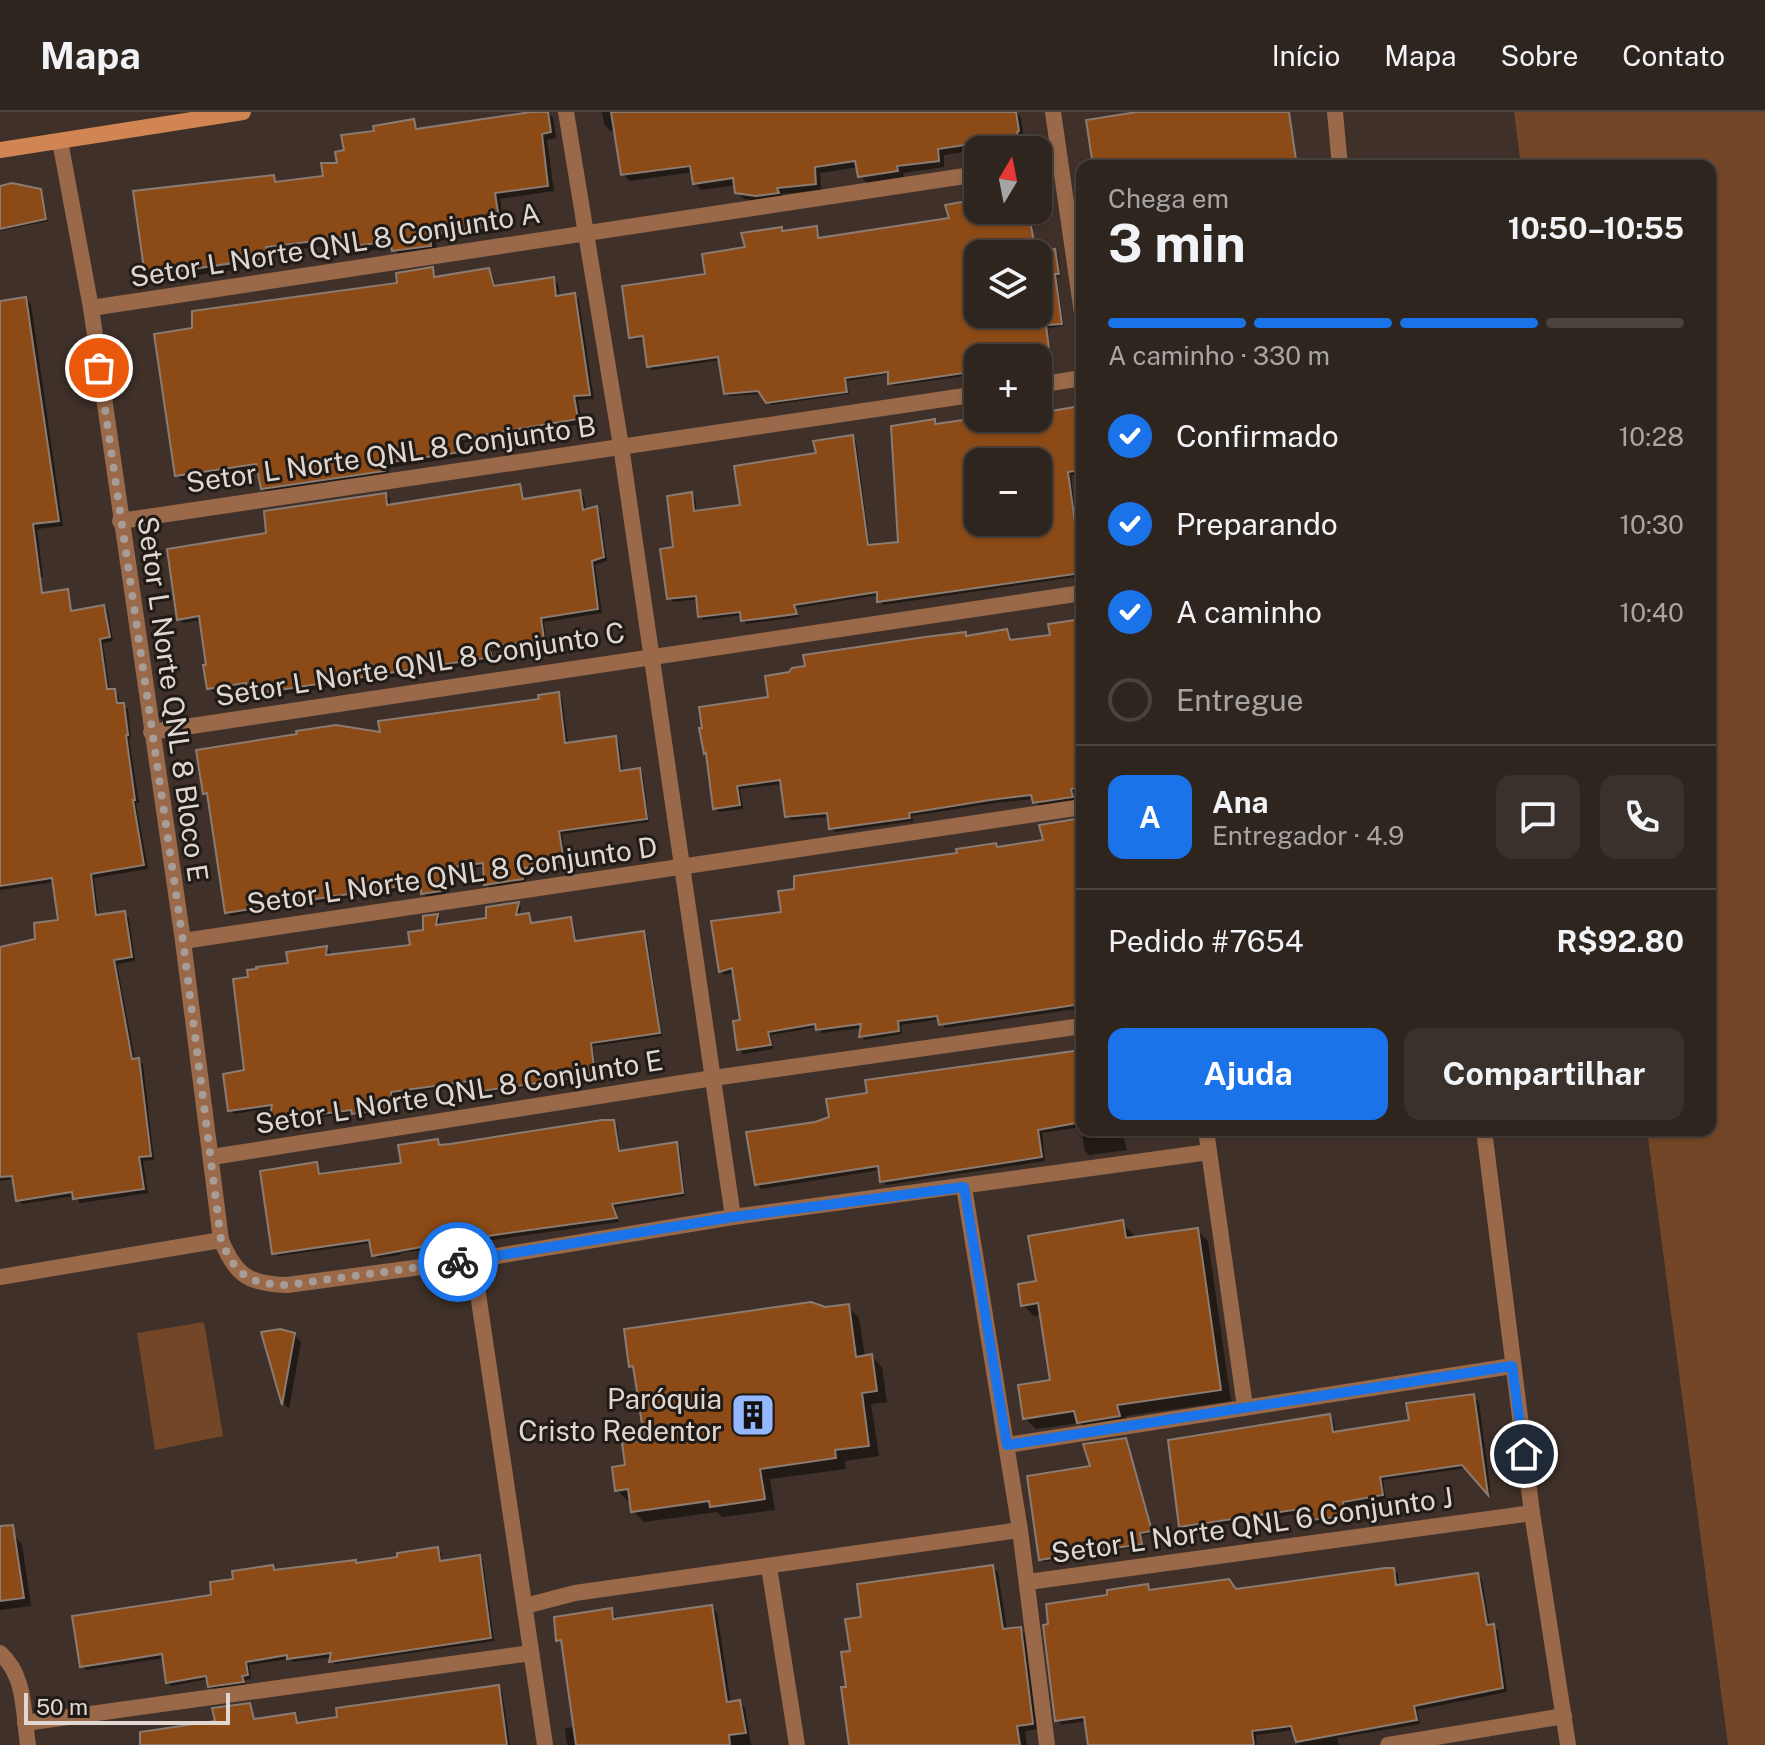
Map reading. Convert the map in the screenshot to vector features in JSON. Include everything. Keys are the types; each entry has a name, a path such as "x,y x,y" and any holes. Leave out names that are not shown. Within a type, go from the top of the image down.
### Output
{"main road":[{"path":"0,150 243,112"}],"street":[{"path":"566,112 621,446 733,1217"},
{"path":"1053,112 1076,272"},
{"path":"1322,112 1338,148"},
{"path":"1335,112 1339,160"},
{"name":"Setor L Norte QNL 8 Bloco E","path":"60,141 91,308 183,941 221,1240 231,1264 245,1277 266,1284 287,1285 473,1260"},
{"path":"1052,162 1060,161"},
{"name":"Setor L Norte QNL 8 Conjunto A","path":"91,308 964,176"},
{"path":"1052,383 1076,379"},
{"name":"Setor L Norte QNL 8 Conjunto B","path":"120,521 964,396"},
{"name":"Setor L Norte QNL 8 Conjunto C","path":"151,732 650,655 1076,594"},
{"name":"Setor L Norte QNL 8 Conjunto D","path":"183,941 1076,808"},
{"name":"Setor L Norte QNL 8 Conjunto E","path":"212,1157 713,1078 1076,1027"},
{"path":"1207,1136 1245,1407"},
{"path":"1485,1136 1532,1513 1568,1745"},
{"path":"545,1745 473,1260 733,1217 1209,1152"},
{"path":"964,1187 1028,1582 1047,1745"},
{"path":"0,1277 221,1240"},
{"path":"1007,1445 1512,1366"},
{"name":"Setor L Norte QNL 6 Conjunto J","path":"1028,1582 1532,1513"},
{"path":"525,1606 575,1593 1020,1530"},
{"path":"769,1567 797,1745"},
{"path":"0,1653 13,1664 20,1683 28,1745"},
{"path":"25,1723 531,1653"},
{"path":"1388,1745 1564,1716"}],"shaded area":[{"path":"1514,112 1765,112 1765,1745 1728,1745 1648,1136 1716,1136 1716,160 1520,160"},
{"path":"204,1322 223,1436 155,1450 137,1333"}],"building":[{"path":"548,112 551,132 542,134 548,186 495,193 500,225 430,235 431,246 392,251 390,241 349,247 347,237 266,247 267,258 145,276 133,191 274,175 275,182 323,176 321,163 337,163 335,152 344,150 341,135 374,131 373,126 414,119 416,129"},
{"path":"611,112 1016,112 1019,131 1018,136 964,136 964,145 938,149 939,161 897,166 898,171 858,177 855,161 815,167 816,184 777,188 779,193 756,196 735,193 733,178 693,184 690,166 621,175"},
{"path":"1137,112 1289,112 1296,160 1092,160 1086,120"},
{"path":"12,183 41,189 46,219 0,229 0,186"},
{"path":"964,202 964,224 1031,224 1034,240 964,240 964,328 1046,328 1048,344 964,344 964,373 888,384 888,372 845,378 847,392 766,403 758,391 724,394 718,357 647,367 643,336 629,338 622,286 705,274 702,254 745,247 741,233 817,226 818,238 949,218 945,205"},
{"path":"1052,249 1055,249 1059,274 1055,274 1062,324 1052,325"},
{"path":"433,267 434,277 489,268 494,286 554,277 556,296 575,293 590,395 574,396 578,419 460,439 462,452 384,463 385,471 261,489 256,464 175,476 154,334 192,328 192,311 397,283 396,273"},
{"path":"26,297 59,521 33,524 42,593 68,589 71,611 104,605 110,637 100,639 107,689 115,689 117,703 124,703 133,800 144,865 91,874 96,915 125,911 132,957 114,960 132,1059 139,1058 151,1156 139,1157 144,1189 73,1199 72,1192 16,1201 12,1176 0,1177 0,947 35,939 34,923 58,920 52,878 0,886 0,301"},
{"path":"1075,407 1076,471 1068,472 1076,530 1076,574 877,602 877,592 794,605 797,614 741,621 740,612 698,617 696,596 667,599 660,549 673,547 667,496 692,492 694,511 740,505 734,466 816,453 813,441 853,435 868,545 898,542 891,426 935,419 935,424 964,420 964,432 1052,432 1052,411"},
{"path":"520,484 523,499 580,490 583,510 597,506 604,557 592,561 598,609 541,618 544,639 489,647 492,657 248,695 246,683 207,689 199,616 177,620 167,549 266,533 264,511 386,493 387,505"},
{"path":"1076,620 1076,788 1071,789 1073,797 1033,803 1031,795 990,800 909,813 910,818 829,829 827,813 785,817 780,780 737,786 740,805 713,809 706,753 699,728 702,728 699,707 768,697 765,676 805,666 803,655 966,632 966,636 1007,629 1010,640 1050,635 1048,624"},
{"path":"559,692 565,743 616,736 620,771 640,768 647,819 559,831 564,862 525,868 523,879 484,885 483,863 440,869 442,891 421,894 421,883 225,913 207,793 203,794 196,750 336,725 380,732 378,721 539,699 538,695"},
{"path":"1076,819 1076,1005 939,1025 937,1016 898,1021 899,1031 859,1037 861,1024 816,1030 815,1024 768,1032 771,1045 737,1050 733,1021 740,1020 732,968 719,972 711,921 781,912 778,891 794,889 794,876 957,853 956,849 996,843 997,847 1043,840 1039,825"},
{"path":"519,902 516,915 529,913 531,923 571,917 575,941 644,931 660,1033 591,1043 595,1075 474,1092 470,1081 391,1092 392,1109 352,1114 351,1110 269,1121 272,1105 228,1111 223,1074 244,1070 233,979 248,977 247,970 256,967 288,963 286,952 327,946 326,955 410,945 408,932 423,930 423,916 438,914 436,925 486,918 486,907"},
{"path":"1076,1051 1076,1123 1038,1130 1042,1157 880,1182 878,1166 755,1185 746,1132 815,1122 829,1117 826,1099 867,1093 865,1080"},
{"path":"614,1120 619,1151 677,1142 683,1193 612,1204 617,1218 372,1256 369,1240 272,1254 260,1171 317,1162 319,1174 401,1163 398,1145 438,1139 439,1145 450,1144"},
{"path":"1123,1220 1126,1238 1198,1228 1221,1390 1117,1405 1120,1416 1077,1423 1074,1411 1023,1419 1018,1385 1050,1380 1038,1303 1021,1306 1018,1284 1036,1281 1028,1236"},
{"name":"Paróquia Cristo Redentor","path":"811,1302 825,1307 849,1304 856,1357 872,1354 877,1391 862,1393 869,1446 835,1450 836,1458 760,1469 765,1499 710,1507 709,1501 631,1512 628,1489 615,1491 612,1467 625,1465 622,1443 639,1441 638,1437 644,1437 624,1329"},
{"path":"280,1329 295,1333 282,1405 261,1332"},
{"path":"1474,1394 1488,1495 1462,1465 1380,1477 1383,1495 1343,1502 1345,1516 1304,1521 1300,1509 1179,1527 1168,1440 1330,1414 1333,1432 1409,1420 1406,1403"},
{"path":"1126,1438 1152,1531 1140,1533 1142,1544 1039,1560 1027,1476 1090,1466 1083,1444"},
{"path":"13,1525 24,1598 0,1601 0,1526"},
{"path":"438,1547 440,1561 480,1555 491,1638 329,1662 331,1653 287,1659 287,1655 246,1662 248,1675 242,1676 244,1682 208,1687 206,1676 166,1683 162,1654 80,1667 72,1616 211,1595 210,1582 233,1579 232,1571 273,1565 274,1570 356,1560 356,1563"},
{"path":"993,1565 1003,1629 1021,1627 1033,1724 1017,1726 1020,1745 849,1745 841,1687 846,1687 841,1652 850,1651 845,1619 861,1617 857,1584"},
{"path":"1394,1568 1396,1585 1478,1573 1487,1625 1494,1624 1503,1688 1414,1706 1417,1720 1296,1742 1291,1726 1252,1731 1254,1745 1088,1745 1084,1717 1055,1721 1043,1625 1048,1624 1046,1604 1107,1595 1107,1590 1148,1584 1149,1590 1229,1579 1236,1589"},
{"path":"712,1605 727,1702 740,1700 746,1733 729,1735 730,1745 576,1745 561,1640 556,1641 554,1617 612,1608 613,1619"},
{"path":"499,1685 507,1745 140,1745 140,1732 215,1721 212,1708 250,1703 254,1719 295,1713 297,1723 337,1717 336,1708"}],"way so far":[{"path":"99,368 183,941 221,1240 231,1264 245,1277 266,1284 287,1285 458,1262"}],"place":[{"name":"Paróquia Cristo Redentor","path":"753,1415"}],"route":[{"path":"458,1262 733,1217 964,1187 1007,1445 1512,1366 1524,1454"}]}
